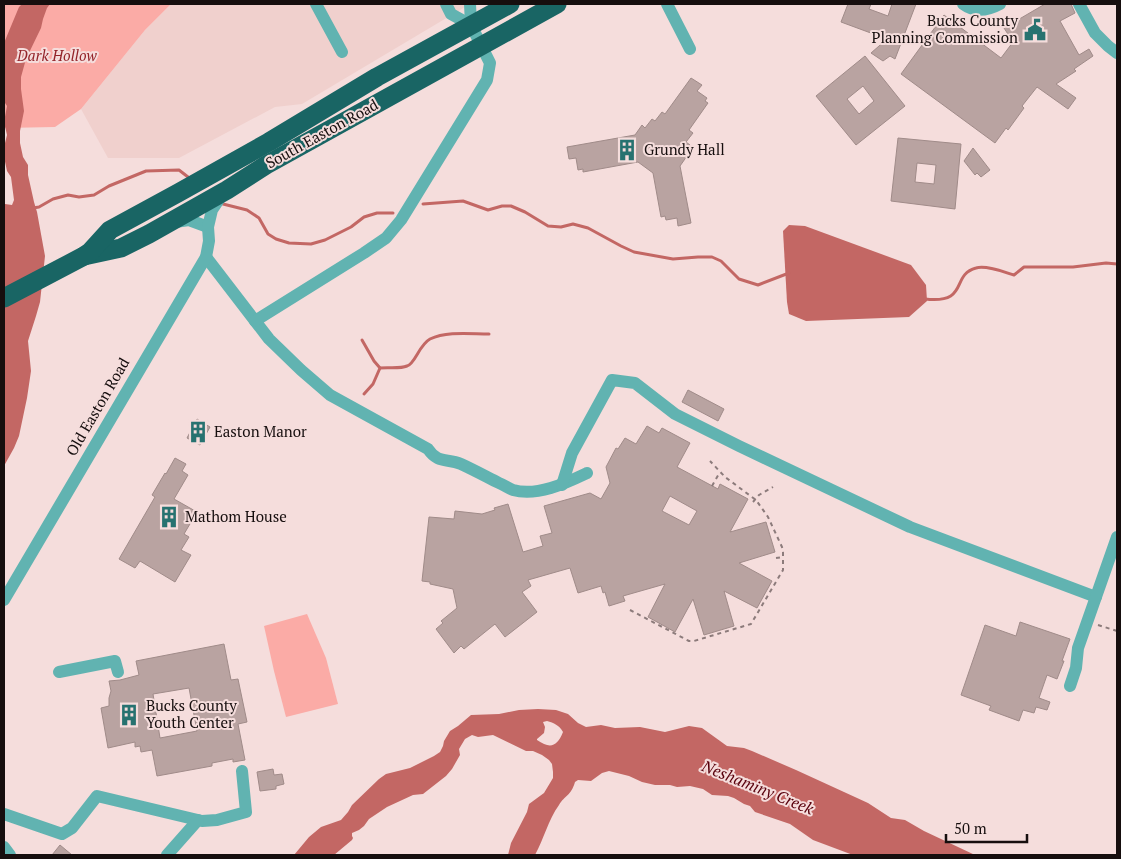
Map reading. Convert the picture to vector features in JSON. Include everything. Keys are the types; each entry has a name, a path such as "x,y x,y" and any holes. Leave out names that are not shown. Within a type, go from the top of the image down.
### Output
{"highway":[{"name":"South Easton Road","path":"4,298 90,252 110,230 252,151 377,77 510,4"},
{"name":"South Easton Road","path":"76,260 121,248 161,227 227,190 266,165 557,4"}],"street":[{"path":"316,4 342,52"},
{"path":"446,4 451,14 471,25"},
{"path":"255,321 386,238 401,220 487,80 490,63 471,25 470,4"},
{"path":"667,4 690,49"},
{"path":"963,4 968,8 978,11 990,9 1000,4"},
{"path":"1079,4 1095,33 1117,53"},
{"name":"Old Easton Road","path":"4,600 206,257 209,241 208,227 212,210 217,200 227,190"},
{"path":"161,227 189,220 208,227"},
{"path":"206,257 269,339 330,395 428,449 436,449 447,460 513,490 528,492 562,485 587,474"},
{"path":"562,485 572,453 612,380 635,383 675,414 910,527 1096,597"},
{"path":"1070,686 1076,668 1078,648 1117,537"},
{"path":"59,672 115,661 118,672"},
{"path":"4,814 62,834 72,828 97,796 202,821 217,820 246,812 242,771"},
{"path":"167,855 198,820"},
{"path":"4,847 10,855"}],"path":[{"path":"630,610 689,641 694,641 752,623 783,570 782,547 768,517 755,498 739,488 710,461"},
{"path":"712,486 720,472"},
{"path":"752,502 759,495 773,487"},
{"path":"776,558 783,557"},
{"path":"754,611 758,613"},
{"path":"1087,621 1117,631"}],"shaded area":[{"path":"171,4 470,4 302,104 275,107 179,158 108,158 81,109 145,30"}],"green space":[{"name":"Dark Hollow","path":"4,4 171,4 145,30 81,109 55,127 4,128"},
{"path":"307,614 326,658 338,704 286,717 264,626"}],"water":[{"path":"22,4 50,4 26,59 21,77 24,111 20,143 23,157 28,165 28,175 45,256 40,302 28,341 31,371 27,398 19,436 4,466 4,202 5,204 12,205 14,200 11,177 7,171 4,157 7,135 4,122 7,106 4,103 4,43"},
{"path":"789,225 805,226 911,265 926,285 927,301 909,317 806,321 789,314 783,231"},
{"name":"Neshaminy Creek","path":"519,710 556,710 568,714 586,727 601,725 615,728 640,727 665,732 689,726 702,728 727,746 744,748 796,770 868,803 891,818 905,820 975,855 853,855 813,840 790,824 755,812 750,806 734,798 712,795 703,789 690,786 655,785 609,771 602,773 591,781 578,780 575,782 570,793 555,811 535,855 508,855 511,843 527,812 529,804 544,793 553,778 552,764 542,755 533,751 526,751 493,735 478,737 472,735 465,739 459,749 460,755 446,776 423,794 413,795 387,807 369,819 364,826 352,833 352,840 334,855 294,855 309,837 321,827 341,820 352,805 386,774 410,768 440,752 450,731 471,715 499,714","holes":["547,721 558,726 563,732 558,741 553,745 546,745 537,740 544,733 545,727 543,722"]}],"building":[{"path":"848,4 871,4 869,9 888,16 892,4 916,4 895,59 890,56 883,61 871,53 887,39 841,22"},
{"path":"1045,4 1071,4 1075,13 1060,21 1079,55 1089,49 1093,56 1074,69 1076,71 1056,84 1076,98 1068,109 1037,87 1022,106 1024,108 1008,130 1006,128 995,143 901,74 944,15 1001,58 1013,42 1004,28"},
{"path":"865,56 905,106 856,145 816,96","holes":["863,86 874,101 859,114 847,99"]},
{"name":"Grundy Hall","path":"691,78 702,85 697,91 707,98 705,101 708,103 689,130 693,133 686,142 690,145 684,154 687,156 680,166 691,223 678,226 677,218 666,220 665,216 661,217 653,173 638,162 583,172 583,169 578,170 576,158 569,159 567,147 635,135 642,125 645,128 652,119 655,121 662,112 665,114"},
{"path":"898,138 961,144 955,209 891,201","holes":["917,163 936,165 934,184 915,182"]},
{"path":"973,148 990,170 981,177 977,173 975,175 964,161"},
{"path":"688,390 724,409 718,421 682,402"},
{"name":"Easton Manor","path":"197,419 210,427 200,445 187,438"},
{"path":"647,426 659,433 662,428 690,443 677,467 718,489 720,484 748,499 730,532 766,522 775,552 739,563 772,581 757,608 724,591 734,626 704,635 693,599 675,632 648,617 665,584 623,596 625,601 609,606 601,586 578,593 570,568 528,580 531,586 522,592 537,612 505,637 495,624 464,649 461,646 454,653 436,629 443,623 441,621 457,608 453,589 422,581 429,517 454,519 455,511 482,514 508,504 523,552 543,546 540,536 552,533 544,506 590,493 601,499 610,483 606,467 616,448 618,449 625,438 636,444","holes":["670,496 697,511 689,525 662,511"]},
{"name":"Mathom House","path":"175,458 186,464 182,471 188,475 174,499 197,512 184,534 189,537 181,550 191,555 175,582 140,561 135,568 119,559 155,497 152,495"},
{"path":"1020,622 1070,639 1057,679 1047,675 1039,698 1050,702 1047,710 1036,707 1034,713 1023,710 1019,721 989,710 991,706 961,695 985,625 1016,636"},
{"name":"Bucks County Youth Center","path":"224,644 231,680 238,679 247,722 238,724 245,760 233,762 233,759 212,763 212,766 157,776 152,750 141,752 140,746 135,747 135,742 108,748 101,708 109,706 111,691 109,681 139,675 136,661","holes":["189,688 197,731 160,738 153,694"]},
{"path":"273,769 274,775 282,774 284,784 276,786 276,789 260,791 257,772"},
{"path":"60,845 72,855 52,855"}],"waterway":[{"path":"33,208 68,195 79,197 94,195 109,186 146,171 179,170 188,177"},
{"path":"423,204 463,201 488,210 502,206 511,206 548,226 561,227 573,224 588,228 634,252 673,259 712,257 721,261 739,279 758,285 789,273"},
{"path":"223,204 247,210 259,218 268,234 289,243 311,244 325,240 351,227 364,217 377,213 393,213"},
{"path":"925,299 948,297 958,288 963,276 980,267 1014,275 1024,267 1073,267 1106,263 1117,264"},
{"path":"380,368 410,365 423,345 437,336 489,334"},
{"path":"362,340 380,368 373,384 364,394"}],"place":[{"name":"Bucks County Planning Commission","path":"1035,30"},
{"name":"Grundy Hall","path":"627,150"},
{"name":"Easton Manor","path":"198,432"},
{"name":"Mathom House","path":"169,517"},
{"name":"Bucks County Youth Center","path":"129,715"}]}
